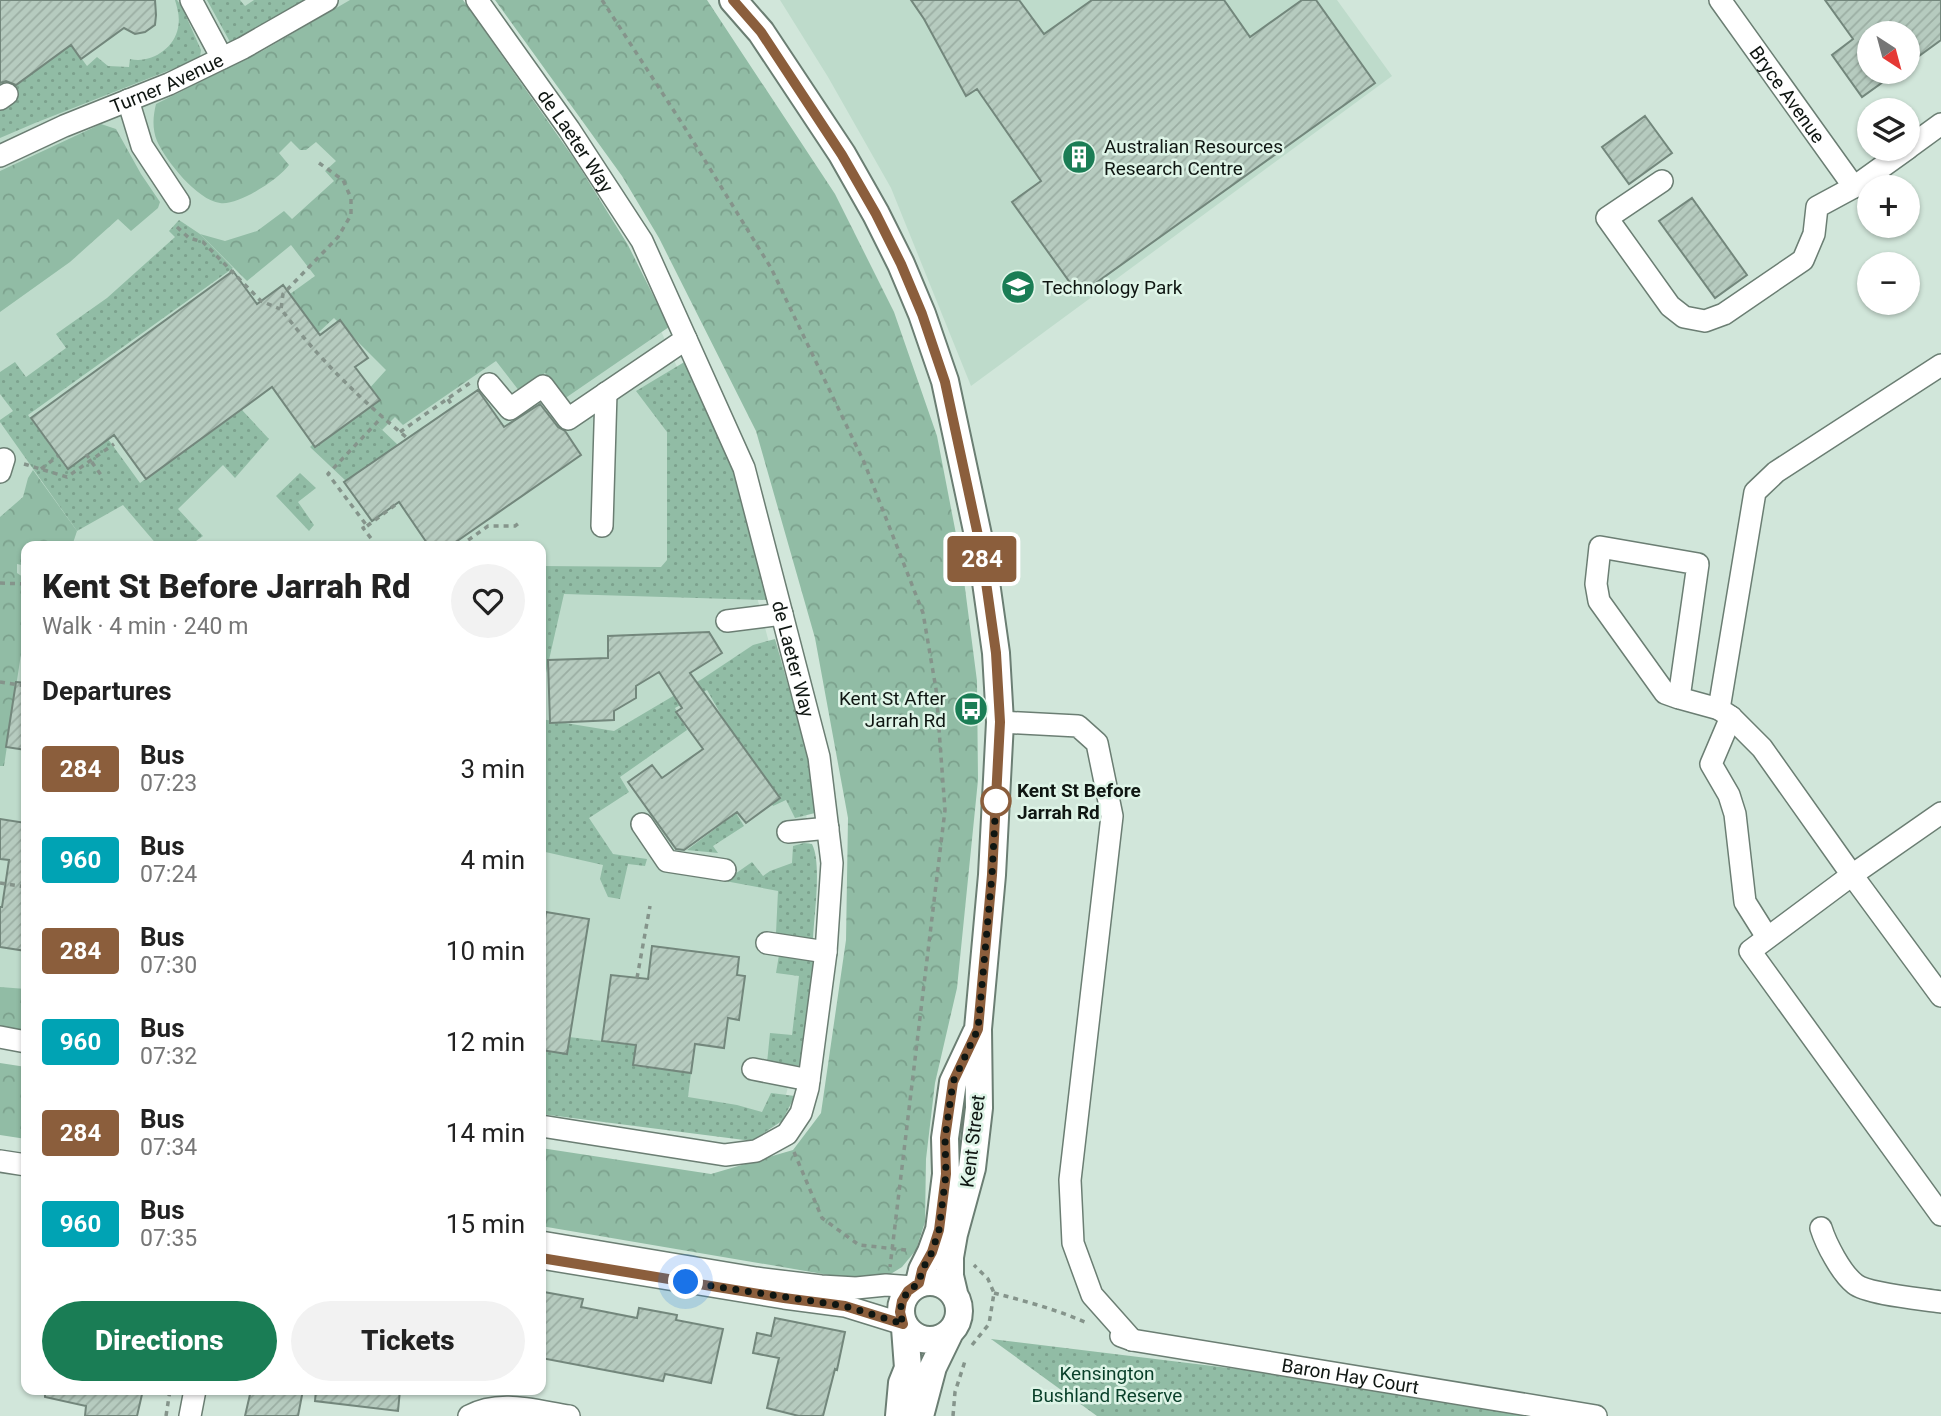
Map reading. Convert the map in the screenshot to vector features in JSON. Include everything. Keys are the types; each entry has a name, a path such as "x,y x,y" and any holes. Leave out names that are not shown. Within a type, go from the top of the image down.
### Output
{"main road":[{"name":"Kent Street","path":"733,0 761,32 842,155 901,264 922,314 945,382 982,554 996,653 1000,722 992,875 978,1029 979,1108 972,1168 950,1257 954,1293"},
{"name":"Kent Street","path":"746,0 761,32"},
{"name":"Kent Street","path":"916,1285 939,1230 946,1174 945,1138 953,1082 978,1029"},
{"path":"899,1416 902,1383 908,1368 901,1306 905,1295 916,1285 929,1281 939,1282 947,1287 954,1293 960,1309 956,1326 959,1340"},
{"path":"904,1326 915,1336 926,1340 959,1340"},
{"path":"920,1416 933,1367 959,1340"}],"street":[{"path":"191,0 222,58"},
{"name":"Turner Avenue","path":"0,156 64,126 169,84 243,48 327,0"},
{"name":"de Laeter Way","path":"477,0 569,129 642,241 744,468 819,757 832,863 826,952 809,1080 801,1113 787,1134"},
{"name":"Bryce Avenue","path":"1720,0 1854,187"},
{"path":"128,100 142,146 179,202"},
{"path":"1920,139 1941,124"},
{"path":"1662,181 1607,218 1670,306 1684,317 1704,321 1724,314 1803,260 1814,234 1817,207 1854,187 1890,161"},
{"path":"489,384 510,409 543,386 568,419 686,339"},
{"path":"1767,937 1745,902 1735,814 1729,796 1711,764 1725,713 1755,492 1776,472 1941,365"},
{"path":"602,526 606,393"},
{"path":"1679,698 1698,564 1600,547 1596,584 1599,601 1665,693 1679,698 1725,713 1762,748 1941,996"},
{"path":"727,621 782,614"},
{"path":"1000,722 1078,726 1097,743 1112,816 1070,1180 1073,1243 1093,1295 1132,1340"},
{"path":"1941,813 1750,951 1941,1215"},
{"path":"642,824 667,861 725,870"},
{"path":"788,832 828,828"},
{"path":"766,943 826,952"},
{"path":"0,1037 21,1041"},
{"path":"753,1069 809,1080"},
{"path":"546,1127 725,1155 756,1151 787,1134"},
{"path":"0,1161 21,1164"},
{"path":"1821,1228 1827,1247 1856,1285 1941,1302"},
{"path":"546,1243 756,1278 821,1286 856,1288 916,1285"},
{"path":"546,1259 845,1306 904,1326"},
{"name":"Baron Hay Court","path":"1105,1331 1132,1340 1596,1416"},
{"path":"190,1416 194,1395"},
{"path":"469,1416 490,1408 504,1407 569,1416"}],"path":[{"path":"602,0 771,268 864,462 923,613 936,689 945,810 892,1248 859,1245 822,1218 787,1134"},
{"path":"281,309 283,294 338,237 351,215 351,198 343,180 320,163"},
{"path":"177,227 189,238 203,242 261,301 281,309 340,378 407,437"},
{"path":"400,432 482,375 489,384"},
{"path":"448,399 453,407"},
{"path":"367,526 328,474 383,416"},
{"path":"2,466 41,469 67,477 114,444"},
{"path":"86,454 101,475"},
{"path":"41,469 58,456"},
{"path":"373,541 363,528 399,502"},
{"path":"467,541 488,526 515,526 522,521"},
{"path":"0,583 21,584"},
{"path":"0,682 21,685"},
{"path":"0,883 21,886"},
{"path":"637,978 650,906"},
{"path":"959,1340 989,1324 994,1293 1072,1316 1105,1331"},
{"path":"953,1416 955,1391 966,1356"},
{"path":"166,1416 169,1395"}],"shaded area":[{"path":"0,0 456,0 625,250 725,475 800,761 812,863 807,950 789,1084 783,1105 773,1119 546,1106 546,541 21,541 21,1021 0,1018"},
{"name":"Technology Park","path":"780,0 1337,0 1392,76 971,386 891,188 828,77"}],"green space":[{"path":"175,0 182,7 201,50 200,57 0,138 0,106 7,86 47,57 60,29 87,66 97,57 108,66 129,67 130,59 153,57 172,42 179,24"},
{"path":"207,0 240,0 245,6 254,0 306,0 230,42"},
{"path":"350,0 463,0 577,163 628,245 669,327 564,399 545,373 520,392 496,361 403,425 395,417 382,430 361,410 367,391 386,370 334,318 318,333 290,294 315,276 291,245 247,281 200,234 225,241 257,231 284,211 292,219 334,181 325,171 336,161 316,142 306,150 300,150 291,141 279,153 289,165 284,171 247,196 220,203 202,195 175,169 154,132 156,104 264,50"},
{"path":"495,0 707,0 835,194 894,312 937,436 962,565 977,681 978,780 957,988 935,1083 926,1159 925,1222 916,1250 902,1267 876,1283 546,1227 546,1149 711,1174 793,1150 821,1113 846,940 848,818 815,638 756,431 659,238 622,176"},
{"path":"101,124 116,129 160,202 158,208 131,231 118,219 70,262 0,312 0,171"},
{"path":"179,220 200,234 233,268 28,415 66,468 108,439 140,483 242,410 269,439 235,478 223,465 178,509 203,536 196,541 154,541 123,505 77,531 0,422 13,411 0,394 0,372 15,362 26,377 66,348 56,334 107,298 175,237 169,231"},
{"path":"686,361 733,463 768,600 564,594 546,673 546,566 661,567 667,560 667,432 636,391"},
{"path":"355,404 399,446 346,481 310,447"},
{"path":"33,470 77,531 74,541 21,541 21,565 17,564 17,573 21,576 21,654 4,766 0,766 0,517 23,497"},
{"path":"300,473 316,488 298,502 314,525 309,531 276,496"},
{"path":"775,639 807,752 815,813 795,818 786,800 773,806 707,690 675,708 687,730 620,777 629,792 589,818 613,854 647,859 645,866 628,864 620,899 608,897 600,879 603,865 546,852 546,720 614,731 753,645"},
{"path":"736,813 744,826 713,846 718,853 687,850"},
{"path":"812,844 817,863 813,939 780,936 776,933 778,891 725,881 752,862 763,876 792,863 793,846"},
{"path":"779,955 814,959 802,1066 767,1063 770,1033 792,1035 799,976 776,973"},
{"path":"0,987 21,989 21,1031 0,1028"},
{"path":"569,1037 636,1045 634,1066 691,1073 688,1097 762,1112 771,1093 795,1096 782,1121 752,1141 546,1115 546,1051 566,1054"},
{"path":"0,1063 21,1066 21,1138 0,1135"},
{"name":"Kensington Bushland Reserve","path":"991,1339 1517,1403 1572,1416 1097,1416"}],"building":[{"path":"0,0 155,0 155,25 145,32 135,34 124,28 81,59 71,45 16,85 6,81 0,83"},
{"path":"911,0 1019,0 1044,34 1092,0 1224,0 1250,37 1302,0 1316,0 1375,83 1079,295 1012,202 1041,181 977,89 966,96"},
{"path":"1825,0 1941,0 1941,40 1920,55 1920,21 1857,21 1857,84 1880,84 1862,97 1832,55 1853,39"},
{"path":"1645,116 1672,153 1629,184 1602,147"},
{"path":"1692,198 1747,275 1715,298 1659,221"},
{"path":"233,271 257,304 283,285 320,335 340,320 368,358 355,367 380,400 315,447 272,387 146,479 114,435 68,469 31,418"},
{"path":"478,390 504,427 540,404 558,427 565,431 581,455 457,541 426,541 399,502 372,521 344,482"},
{"path":"709,632 722,653 690,673 780,798 746,823 737,812 684,850 676,849 628,782 652,765 662,778 703,749 676,712 682,708 659,672 636,686 636,698 614,711 614,720 550,723 548,660 608,658 608,636"},
{"path":"16,682 21,682 21,749 6,747"},
{"path":"0,819 21,822 21,950 0,947 0,907 9,860 0,859"},
{"path":"546,912 589,919 567,1054 546,1051"},
{"path":"652,946 739,957 737,975 745,976 739,1020 728,1018 724,1048 695,1044 691,1073 633,1065 636,1045 602,1041 611,975 648,979"},
{"path":"546,1292 583,1299 581,1307 637,1318 639,1308 677,1315 676,1320 723,1329 711,1383 665,1374 663,1381 546,1359"},
{"path":"775,1318 845,1332 823,1416 799,1416 767,1408 779,1358 753,1353 757,1333 771,1336"},
{"path":"142,1395 137,1416 85,1416 86,1406 45,1397"},
{"path":"250,1395 302,1395 298,1416 245,1416"},
{"path":"316,1395 400,1395 398,1411 315,1401"}],"bus line":[{"name":"284","path":"546,1259 845,1306 903,1324 900,1312 902,1301 908,1291 919,1283 939,1230 946,1174 945,1138 953,1082 978,1029 992,875 1000,722 996,653 982,554 945,382 922,314 876,214 842,155 761,32 733,0"}],"place":[{"name":"Australian Resources Research Centre","path":"1079,157"},
{"name":"Technology Park","path":"1018,287"},
{"name":"Kent St After Jarrah Rd","path":"971,709"},
{"name":"Kent St Before Jarrah Rd","path":"996,801"}],"route":[{"path":"686,1282 845,1306 903,1324 900,1312 902,1301 908,1291 919,1283 939,1230 946,1174 945,1138 953,1082 978,1029 996,801"}]}
